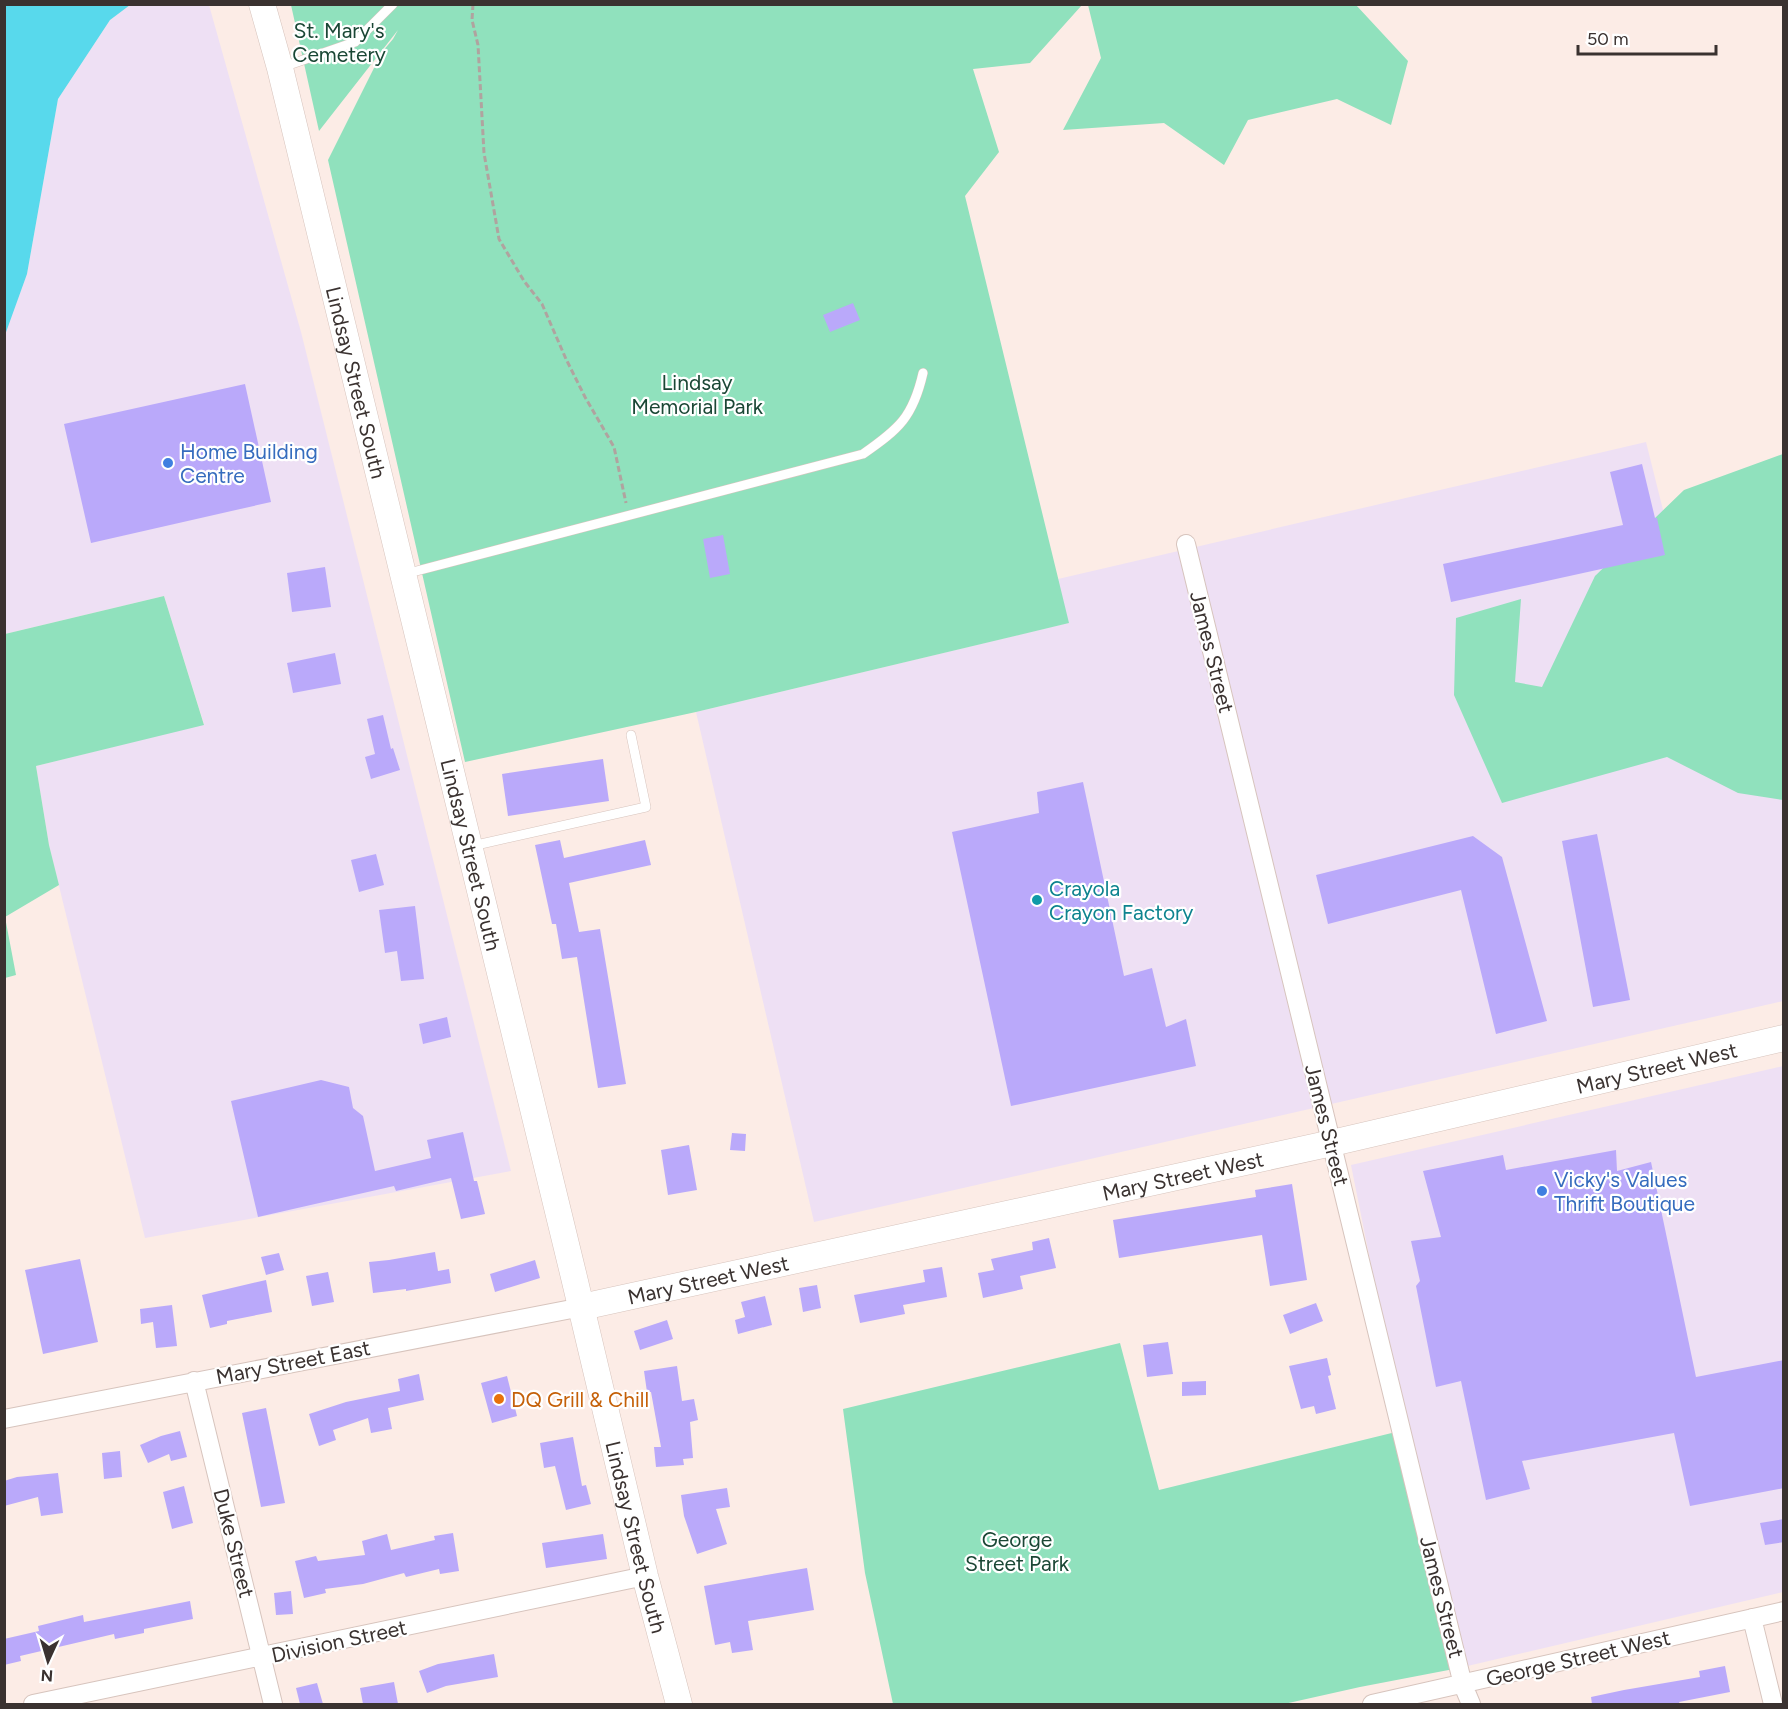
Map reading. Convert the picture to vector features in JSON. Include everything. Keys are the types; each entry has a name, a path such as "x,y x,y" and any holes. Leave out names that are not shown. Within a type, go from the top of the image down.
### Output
{"main road":[{"name":"Lindsay Street South","path":"262,4 280,68 470,847 645,1576 679,1704"},
{"name":"Mary Street West","path":"582,1307 1332,1143 1784,1038"}],"street":[{"name":"James Street","path":"1186,544 1463,1685 1471,1704"},
{"name":"Mary Street East","path":"4,1419 582,1307"},
{"name":"Duke Street","path":"194,1381 273,1704"},
{"name":"Division Street","path":"33,1704 645,1576"},
{"name":"George Street West","path":"1372,1704 1784,1611"},
{"path":"1752,1618 1773,1704"}],"lane":[{"path":"280,68 355,42 393,4"},
{"path":"403,575 863,454 893,433 908,414 918,394 923,373"},
{"path":"470,847 646,807 631,735"}],"path":[{"path":"473,4 472,20 478,45 484,153 499,239 524,281 542,303 585,397 615,447 628,516"}],"shaded area":[{"path":"130,5 209,5 301,332 511,1171 145,1238 49,845 36,766 204,724 164,596 5,634 4,335 27,274 58,99 110,20"},
{"path":"1646,442 1722,746 1783,729 1783,1001 814,1222 696,712 1068,623 1058,579"},
{"path":"1783,1066 1783,1592 1459,1668 1404,1430 1351,1165"}],"green space":[{"name":"Lindsay Memorial Park","path":"291,5 1082,5 1030,63 973,69 999,152 965,196 1069,623 696,712 465,762 328,160 382,52 398,30 319,131"},
{"path":"1088,5 1356,5 1408,61 1391,125 1337,99 1248,120 1224,165 1164,123 1063,130 1101,58"},
{"path":"1783,454 1783,800 1738,793 1667,757 1502,803 1454,695 1456,618 1521,599 1515,682 1542,687 1595,576 1684,490"},
{"path":"164,596 204,725 36,766 49,845 59,885 5,917 5,634"},
{"path":"5,917 16,975 5,978"},
{"name":"George Street Park","path":"1120,1343 1159,1490 1404,1430 1459,1668 1284,1704 893,1704 865,1573 843,1409"}],"water":[{"path":"5,4 130,5 110,20 58,99 27,274 5,335"}],"building":[{"path":"853,303 860,320 830,332 823,315"},
{"name":"Home Building Centre","path":"245,384 271,502 91,543 64,424"},
{"path":"1642,464 1665,555 1451,602 1443,564 1623,525 1610,472"},
{"path":"723,535 730,574 710,578 703,539"},
{"path":"325,567 331,607 292,612 287,573"},
{"path":"335,653 341,684 293,693 287,663"},
{"path":"383,715 391,749 393,748 400,770 371,779 365,757 375,754 367,719"},
{"path":"603,759 609,801 508,816 502,774"},
{"name":"Crayola Crayon Factory","path":"1083,782 1124,976 1152,968 1166,1027 1186,1019 1196,1066 1011,1106 952,832 1039,813 1037,792"},
{"path":"1597,834 1630,1000 1593,1007 1562,841"},
{"path":"1473,836 1502,857 1547,1021 1496,1034 1461,890 1328,924 1316,875"},
{"path":"560,840 564,858 645,840 651,865 569,883 579,932 600,929 626,1084 598,1088 577,957 562,959 556,924 552,924 535,845"},
{"path":"376,854 384,885 359,892 351,860"},
{"path":"415,906 424,979 401,981 397,951 385,953 379,910"},
{"path":"447,1017 451,1037 423,1044 419,1024"},
{"path":"321,1080 349,1087 353,1108 363,1116 375,1171 431,1158 427,1140 463,1132 474,1181 477,1181 485,1214 461,1219 451,1178 396,1191 394,1186 258,1217 231,1101"},
{"path":"732,1133 746,1134 745,1151 730,1150"},
{"path":"689,1145 697,1190 668,1195 661,1150"},
{"path":"1616,1150 1617,1171 1651,1162 1696,1377 1784,1360 1784,1488 1690,1506 1674,1433 1522,1461 1530,1489 1486,1500 1461,1381 1436,1387 1416,1286 1420,1281 1411,1241 1441,1237 1423,1171 1503,1155 1506,1170"},
{"path":"1292,1184 1307,1280 1270,1286 1262,1235 1119,1258 1113,1220 1256,1197 1255,1190"},
{"path":"1049,1238 1056,1268 1020,1276 1023,1289 983,1298 978,1273 994,1270 991,1259 1033,1250 1032,1242"},
{"path":"435,1252 438,1271 449,1269 451,1283 406,1291 406,1289 373,1293 369,1262"},
{"path":"279,1253 284,1270 266,1275 261,1257"},
{"path":"80,1259 98,1342 43,1354 25,1270"},
{"path":"535,1260 540,1278 495,1292 490,1274"},
{"path":"942,1267 947,1297 903,1305 905,1314 860,1323 854,1295 925,1282 923,1270"},
{"path":"328,1272 334,1302 312,1306 306,1276"},
{"path":"266,1280 272,1312 227,1321 227,1324 210,1328 202,1295"},
{"path":"817,1285 821,1308 803,1312 799,1288"},
{"path":"765,1296 772,1325 738,1334 735,1320 745,1317 741,1302"},
{"path":"1316,1303 1323,1321 1290,1334 1283,1315"},
{"path":"172,1305 177,1346 156,1348 153,1322 141,1324 140,1309"},
{"path":"667,1320 673,1339 640,1350 634,1331"},
{"path":"1168,1342 1173,1374 1147,1377 1143,1345"},
{"path":"1327,1358 1331,1375 1328,1376 1336,1409 1316,1414 1314,1406 1301,1409 1289,1366"},
{"path":"677,1366 682,1401 694,1399 698,1420 690,1422 693,1458 683,1459 684,1465 656,1467 654,1447 661,1447 651,1392 647,1392 644,1371"},
{"path":"419,1374 424,1400 388,1408 392,1429 371,1433 368,1418 333,1430 336,1440 319,1446 309,1414 346,1402 400,1391 398,1379"},
{"name":"DQ Grill & Chill","path":"507,1376 517,1416 492,1423 481,1383"},
{"path":"1206,1381 1206,1395 1182,1396 1182,1382"},
{"path":"266,1408 285,1503 261,1507 242,1413"},
{"path":"180,1431 187,1457 171,1461 169,1454 148,1463 140,1445"},
{"path":"573,1437 582,1486 586,1485 591,1504 566,1510 555,1466 544,1468 540,1443"},
{"path":"120,1451 122,1477 104,1479 102,1453"},
{"path":"58,1473 63,1513 41,1516 38,1497 4,1506 4,1481 17,1477"},
{"path":"184,1486 193,1523 172,1529 163,1492"},
{"path":"727,1488 730,1507 716,1509 727,1544 697,1554 684,1516 681,1495"},
{"path":"1784,1519 1784,1542 1765,1545 1760,1523"},
{"path":"453,1533 459,1571 440,1574 439,1569 406,1577 404,1573 363,1584 325,1589 326,1593 304,1598 295,1561 316,1556 318,1561 365,1555 362,1541 387,1534 391,1550 435,1540 434,1536"},
{"path":"603,1534 607,1559 546,1568 542,1543"},
{"path":"807,1568 814,1610 748,1621 753,1650 732,1653 730,1642 715,1645 704,1586"},
{"path":"291,1591 293,1614 276,1615 274,1593"},
{"path":"190,1601 193,1619 144,1629 144,1633 115,1639 114,1634 20,1656 21,1661 4,1665 4,1639 39,1631 38,1626 83,1615 84,1622"},
{"path":"494,1654 498,1677 446,1686 427,1693 419,1671 438,1664"},
{"path":"1725,1666 1730,1692 1679,1702 1680,1704 1592,1704 1591,1697 1700,1677 1699,1671"},
{"path":"394,1682 398,1704 363,1704 360,1688"},
{"path":"317,1683 323,1704 300,1704 296,1688"}],"place":[{"name":"Home Building Centre","path":"168,463"},
{"name":"Crayola Crayon Factory","path":"1037,900"},
{"name":"Vicky's Values Thrift Boutique","path":"1542,1191"},
{"name":"DQ Grill & Chill","path":"499,1399"}],"park label":[{"name":"St. Mary's Cemetery","path":"339,42"}]}
